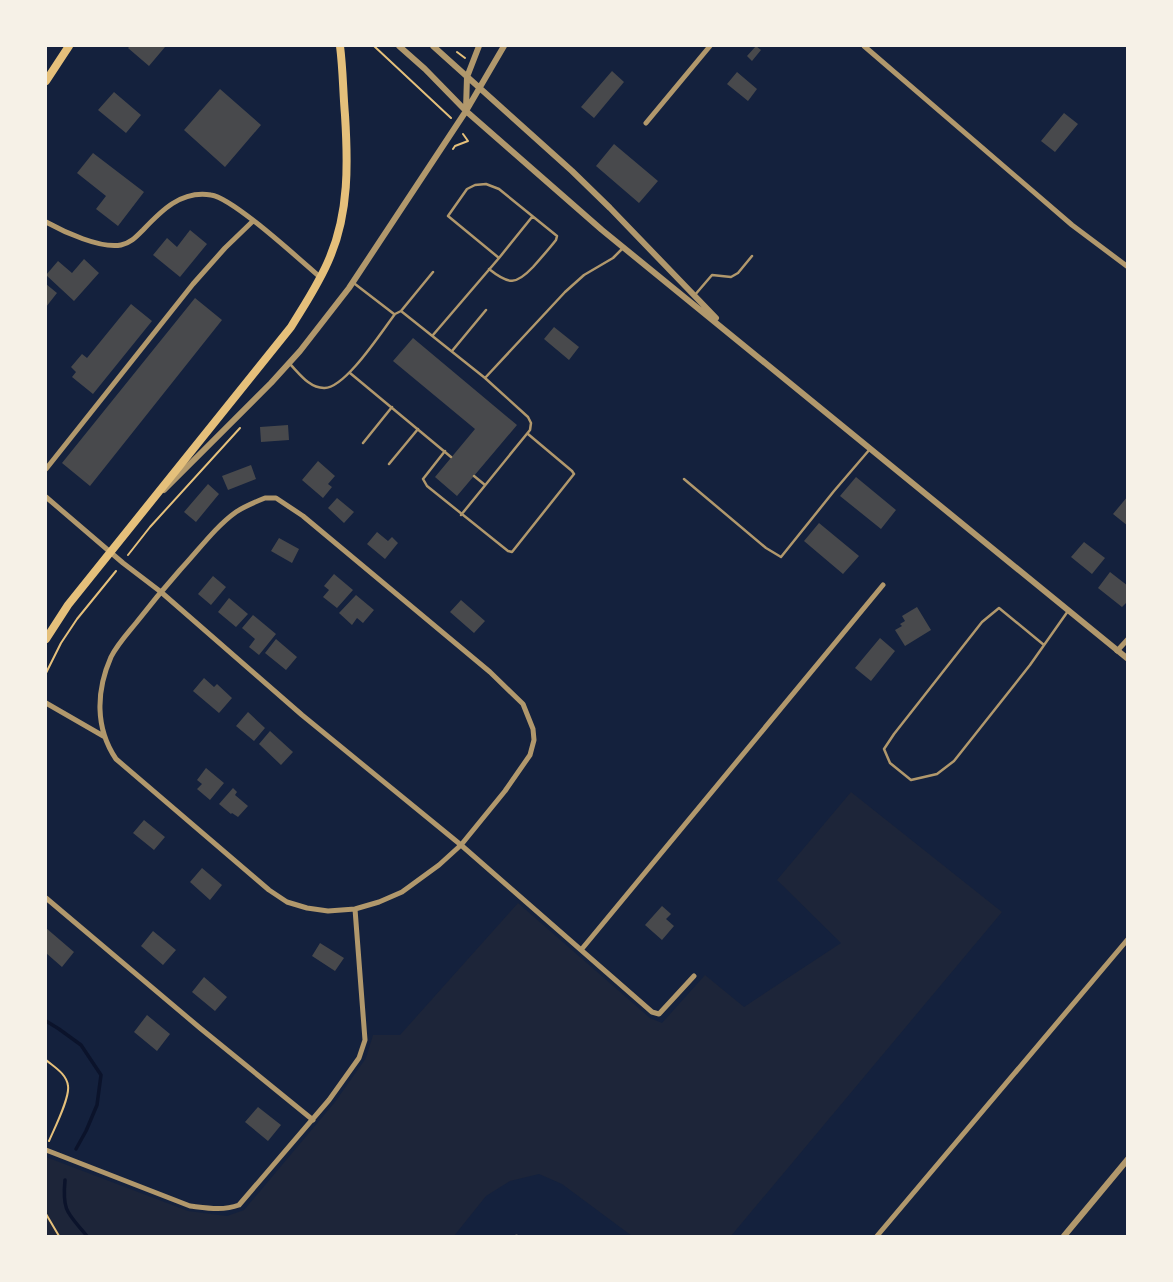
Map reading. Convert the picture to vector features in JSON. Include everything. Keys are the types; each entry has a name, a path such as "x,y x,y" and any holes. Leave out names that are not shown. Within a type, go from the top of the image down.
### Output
{"highway":[{"path":"46,81 69,46"},
{"path":"46,639 59,617 290,327 321,278 338,233 346,185 348,157 340,46"}],"street":[{"path":"399,46 466,111 624,248 1128,659"},
{"path":"433,46 572,171 737,340"},
{"path":"466,111 467,77 479,46"},
{"path":"145,509 234,422 300,351 352,282 466,111 503,46"},
{"path":"646,123 710,46"},
{"path":"864,46 1072,225 1128,267"},
{"path":"46,222 90,241 123,245 133,240 164,208 177,200 194,195 212,195 225,200 253,221 321,278"},
{"path":"46,469 193,284 253,221"},
{"path":"46,497 161,592 302,715 461,845 652,1012 659,1014 694,976"},
{"path":"265,498 276,498 303,516 490,672 523,704 533,729 534,740 530,755 512,781 461,845 439,865 401,892 379,902 355,909 328,911 287,902 269,890 116,759 107,747 105,737 99,716 100,698 111,657 121,640 215,531 234,513 265,498"},
{"path":"581,950 883,585"},
{"path":"1117,651 1128,639"},
{"path":"46,703 105,737"},
{"path":"46,898 313,1120"},
{"path":"46,1149 190,1206 229,1209 239,1205 313,1120 359,1058 365,1040 355,909"},
{"path":"877,1237 1128,939"},
{"path":"1064,1237 1128,1159"}],"lane":[{"path":"489,269 511,282 522,279 557,236 499,188 486,184 475,185 467,189 448,216 499,258"},
{"path":"433,335 533,216"},
{"path":"485,378 565,292 584,275 613,258 624,248"},
{"path":"695,296 712,275 731,277 738,273 752,256"},
{"path":"289,363 309,383 324,388 337,385 350,373 395,314 401,311 433,272"},
{"path":"352,282 395,314"},
{"path":"452,351 486,310"},
{"path":"401,311 485,378 528,416 531,423 528,434 461,514"},
{"path":"350,373 452,457"},
{"path":"363,443 392,407"},
{"path":"389,464 418,429"},
{"path":"445,452 424,479 426,486 512,552 574,474 528,434"},
{"path":"684,479 766,548 781,557 870,449"},
{"path":"474,476 485,485"},
{"path":"1044,645 999,608 982,622 894,734 884,749 890,763 911,780 937,775 954,761 999,705 1044,645 1068,611"}],"path":[{"path":"374,46 444,110 468,141"},
{"path":"457,52 466,59"},
{"path":"46,1060 62,1073 69,1085 46,1149"},
{"path":"46,1214 59,1237"}],"shaded area":[{"path":"851,792 1002,912 731,1236 632,1236 562,1184 539,1174 510,1181 486,1196 454,1236 46,1236 46,1157 188,1211 227,1216 244,1210 335,1102 366,1058 373,1035 400,1035 518,903 650,1018 662,1023 705,975 744,1007 841,943 777,880"}],"building":[{"path":"756,46 761,50 752,61 747,56"},
{"path":"165,47 149,66 128,48"},
{"path":"612,71 624,82 594,118 581,107"},
{"path":"737,72 757,89 748,101 727,84"},
{"path":"220,89 261,125 225,167 184,130"},
{"path":"114,92 141,115 126,133 98,110"},
{"path":"1064,113 1078,124 1055,152 1041,141"},
{"path":"614,144 658,181 639,203 596,166"},
{"path":"93,153 144,192 118,226 96,209 106,196 77,173"},
{"path":"190,230 207,244 180,277 153,255 167,238 177,247"},
{"path":"84,259 99,273 74,301 46,275 58,261 72,273"},
{"path":"46,284 57,293 46,307"},
{"path":"195,298 222,320 90,486 62,463"},
{"path":"131,304 152,321 93,394 72,377 76,372 71,367 82,354 87,358"},
{"path":"554,327 579,347 569,360 544,339"},
{"path":"413,338 517,425 457,496 435,477 475,429 393,361"},
{"path":"288,425 289,440 261,442 260,427"},
{"path":"318,461 335,476 328,484 332,487 323,498 302,480"},
{"path":"251,465 256,479 228,490 222,476"},
{"path":"856,477 896,510 881,529 840,496"},
{"path":"208,484 219,494 196,522 184,512"},
{"path":"1128,496 1128,526 1113,514"},
{"path":"337,498 354,512 344,523 328,508"},
{"path":"819,523 859,556 843,574 804,541"},
{"path":"377,532 388,541 392,537 398,543 385,559 367,544"},
{"path":"279,538 299,549 292,563 271,551"},
{"path":"1084,542 1105,558 1092,574 1071,557"},
{"path":"1110,572 1128,586 1128,601 1122,607 1098,588"},
{"path":"334,574 353,590 337,608 323,597 329,590 324,586"},
{"path":"213,576 226,587 211,605 198,594"},
{"path":"356,595 374,610 363,623 357,618 352,625 339,613"},
{"path":"229,598 248,614 236,627 218,612"},
{"path":"461,600 485,621 474,633 450,612"},
{"path":"917,607 931,630 905,646 895,630 905,621 902,616"},
{"path":"253,615 276,634 259,655 249,647 255,639 242,628"},
{"path":"880,638 895,651 871,681 855,668"},
{"path":"276,639 297,657 286,670 265,653"},
{"path":"204,678 214,687 217,684 232,698 219,713 193,691"},
{"path":"248,712 265,728 254,741 236,726"},
{"path":"270,731 293,752 281,765 259,744"},
{"path":"206,768 224,783 210,800 197,789 202,784 197,780"},
{"path":"233,788 237,792 235,795 248,806 238,817 219,804"},
{"path":"144,820 165,837 154,850 133,833"},
{"path":"202,868 222,885 210,900 190,882"},
{"path":"662,906 671,914 666,919 674,926 662,940 645,925"},
{"path":"46,928 74,952 62,967 46,953"},
{"path":"153,931 176,950 163,965 141,946"},
{"path":"320,943 344,958 335,971 312,956"},
{"path":"204,977 227,997 215,1011 192,992"},
{"path":"147,1015 170,1034 157,1051 134,1032"},
{"path":"258,1107 281,1125 268,1141 245,1122"}],"waterway":[{"path":"46,1021 81,1045 101,1075 97,1105 76,1149"},
{"path":"65,1180 66,1206 87,1236"}]}
